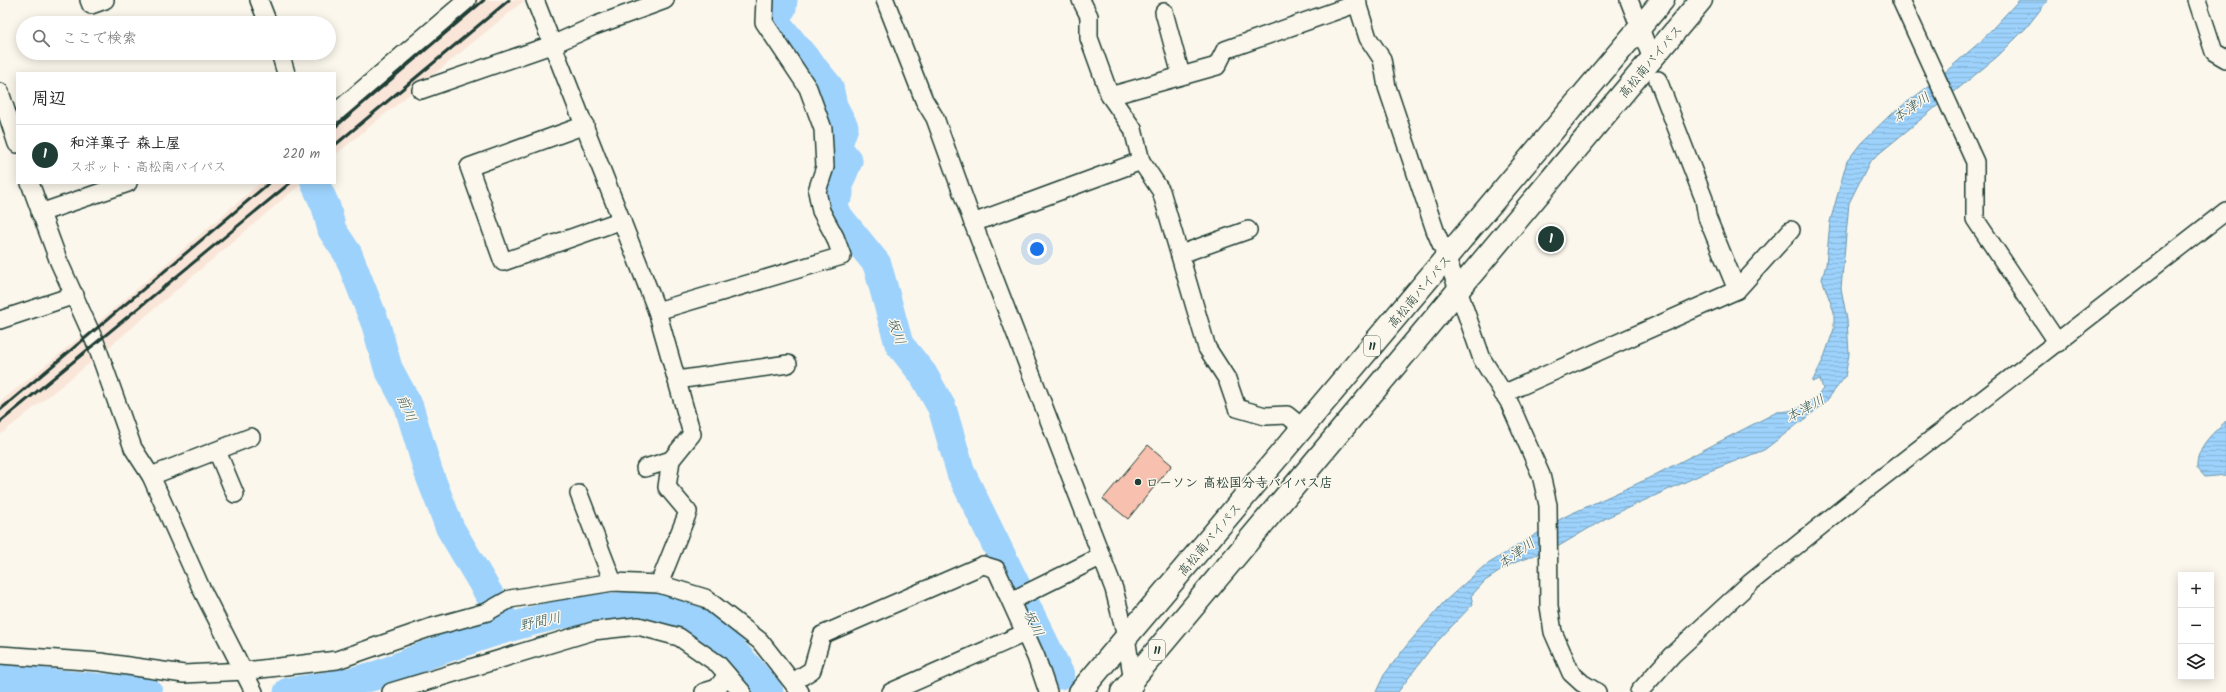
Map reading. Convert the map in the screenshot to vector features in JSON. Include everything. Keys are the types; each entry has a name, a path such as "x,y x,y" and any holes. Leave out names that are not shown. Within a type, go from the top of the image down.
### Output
{"highway":[{"name":"高松南バイパス","path":"1080,692 1664,0"},
{"name":"高松南バイパス","path":"1130,688 1458,289 1701,0"}],"street":[{"path":"89,0 91,5 105,0"},
{"path":"259,0 265,16"},
{"path":"336,112 467,0"},
{"path":"535,0 554,44 657,312 692,434 671,460 668,487 688,512 659,584"},
{"path":"421,90 554,44 594,26 665,0"},
{"path":"657,312 842,256 835,237 821,211 817,191 825,167 823,129 808,88 764,22 765,0"},
{"path":"885,0 924,100 935,118 973,223 1100,557 1114,589 1126,637 1130,688"},
{"path":"1081,0 1088,16 1089,38 1110,96 1133,129 1141,161 1161,190 1181,254 1207,348 1227,379 1237,408 1265,416 1287,415 1303,428"},
{"path":"1629,0 1639,29 1652,59"},
{"path":"1901,0 1975,162 1975,219 2058,343"},
{"path":"2197,0 2214,52 2226,59"},
{"path":"1110,96 1216,66 1225,50 1357,2 1368,38 1382,59 1387,87 1435,230 1447,258 1482,360 1503,394 1541,475 1548,505 1550,619 1564,660 1571,673 1582,683 1596,692"},
{"path":"1164,12 1181,76"},
{"path":"282,60 286,72"},
{"path":"1658,80 1704,199 1707,217 1737,290"},
{"path":"0,92 16,141"},
{"path":"585,125 469,167 503,262 622,220"},
{"path":"973,223 1141,161"},
{"path":"30,184 59,262 75,294 96,344 133,448 152,476 202,588 249,680"},
{"path":"40,212 125,184"},
{"path":"1639,692 1672,655 1750,583 1848,504 2058,343 2226,211"},
{"path":"1181,254 1248,230"},
{"path":"1503,394 1737,290 1791,230"},
{"path":"0,320 75,294"},
{"path":"677,380 788,364"},
{"path":"152,476 251,437"},
{"path":"217,450 235,494"},
{"path":"644,468 671,460"},
{"path":"580,494 613,582"},
{"path":"1019,597 1100,557"},
{"path":"0,655 100,662 184,674 249,680 337,660 430,628 487,612 510,599 613,582 659,584 705,598 760,641 796,687 812,670 822,635 983,564 996,569 1019,597 1025,633 1036,657 1048,692"},
{"path":"391,692 593,631 638,626 679,637 718,664 742,692"},
{"path":"891,692 1025,633"},
{"path":"704,692 717,688 727,674"}],"shaded area":[{"path":"473,0 525,0 336,154 336,118"},
{"path":"259,184 301,184 100,355 0,435 0,402 90,329"}],"water":[{"name":"本津川","path":"2019,0 2048,0 2026,28 1998,56 1870,161 1849,203 1841,288 1847,320 1849,354 1845,377 1824,404 1764,450 1707,472 1608,517 1559,546 1511,564 1485,581 1471,596 1473,604 1431,648 1398,692 1376,692 1384,675 1407,645 1444,602 1483,567 1564,517 1645,480 1777,412 1798,409 1813,399 1823,389 1820,379 1812,382 1823,360 1834,329 1834,312 1822,279 1826,265 1830,222 1847,161 1861,143 1890,115 1929,86 1980,42"},
{"path":"2226,421 2226,475 2205,477 2197,468 2199,454 2202,447 2215,431"}],"building":[{"name":"ローソン 高松国分寺バイパス店","path":"1148,445 1172,465 1128,519 1103,499"}],"waterway":[{"name":"坂川","path":"783,0 782,8 776,15 777,24 829,87 833,106 844,127 837,147 848,161 839,183 839,194 831,201 839,217 877,264 899,344 923,374 942,408 961,473 1060,675"},
{"name":"前川","path":"315,184 326,207 332,230 348,254 376,325 388,368 409,407 428,471 450,528 509,628"},
{"name":"野間川","path":"288,692 343,684 364,679 388,671 423,656 485,635 548,617 611,607 641,607 668,610 697,622 737,655 769,692"},
{"name":"野間川","path":"0,679 148,692"}],"railway":[{"path":"336,126 484,0"},
{"path":"336,144 509,0"},
{"path":"0,410 268,184"},
{"path":"0,422 289,184"}],"place":[{"name":"和洋菓子 森上屋","path":"1551,239"},
{"name":"ローソン 高松国分寺バイパス店","path":"1138,482"}]}
